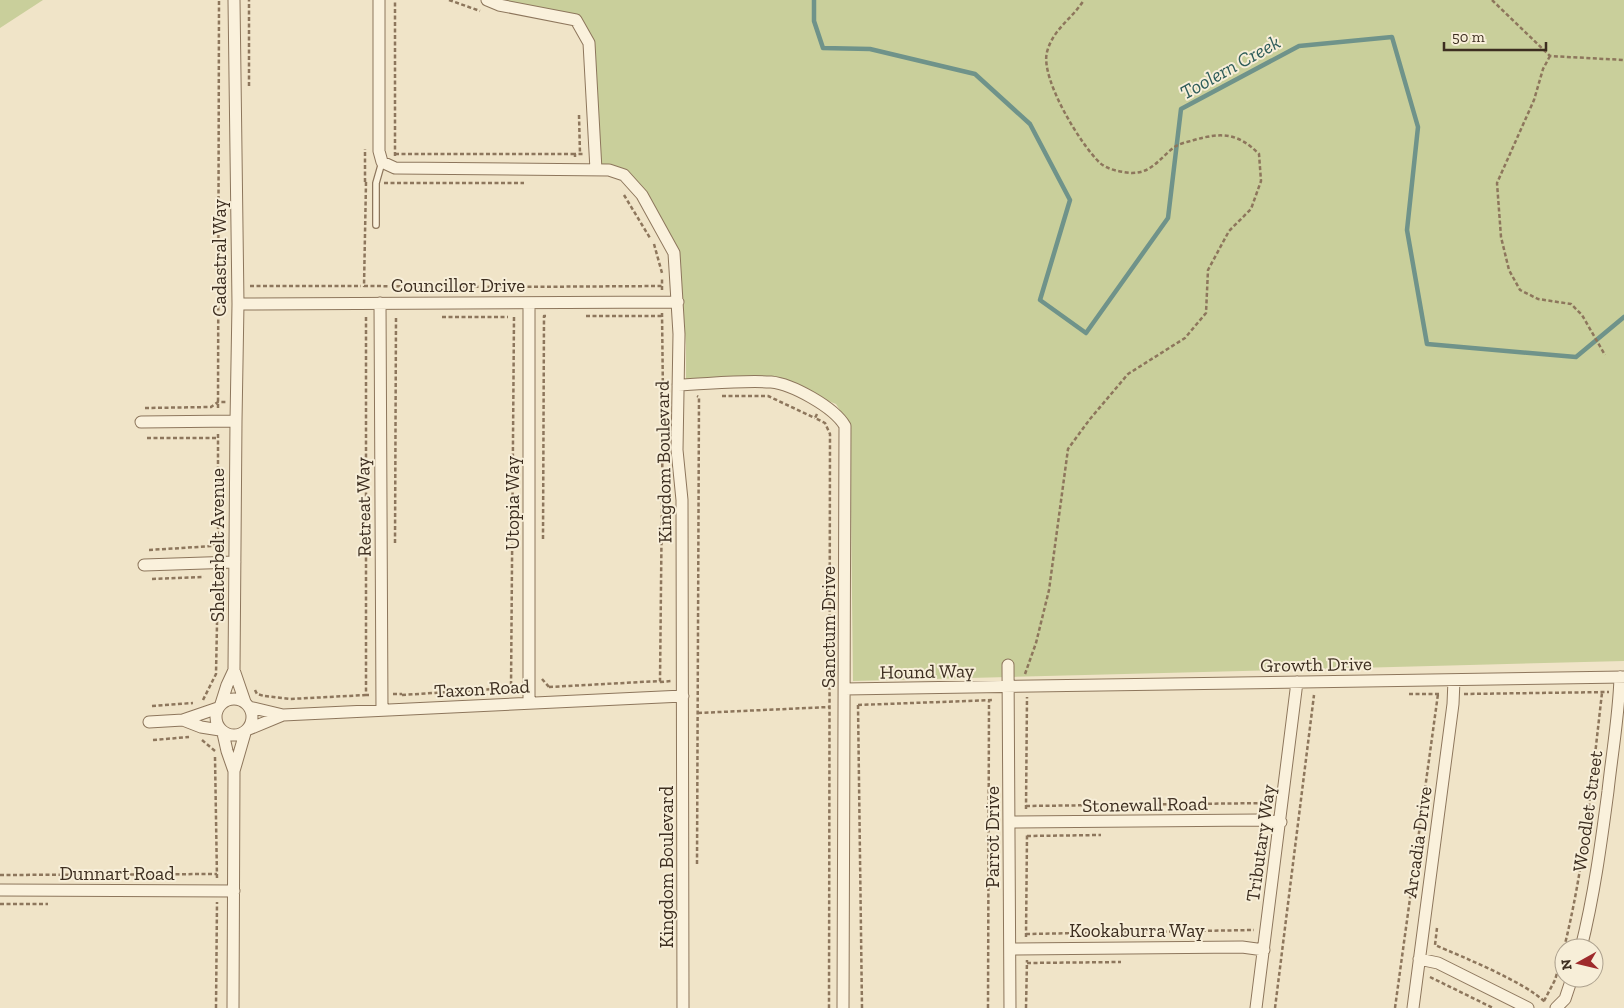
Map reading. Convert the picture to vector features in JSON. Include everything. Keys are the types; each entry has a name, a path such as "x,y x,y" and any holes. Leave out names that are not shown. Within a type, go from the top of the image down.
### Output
{"street":[{"name":"Cadastral Way","path":"234,0 238,304 236,421"},
{"path":"379,0 379,151 382,162"},
{"path":"487,0 499,5 576,20 588,43 596,170"},
{"name":"Kingdom Boulevard","path":"382,162 395,168 609,170 624,175 642,194 674,253 678,302 677,450 682,500 683,1008"},
{"name":"Councillor Drive","path":"238,304 678,302"},
{"name":"Retreat Way","path":"380,303 382,710"},
{"name":"Utopia Way","path":"529,303 530,703"},
{"name":"Sanctum Drive","path":"678,390 698,384 772,382 822,404 835,413 845,426 843,1008"},
{"path":"141,422 236,421"},
{"name":"Shelterbelt Avenue","path":"236,421 234,670 247,705"},
{"path":"144,566 234,562"},
{"name":"Parrot Drive","path":"1008,666 1010,1008"},
{"name":"Shelterbelt Avenue","path":"220,706 226,685 234,670"},
{"name":"Growth Drive","path":"1008,687 1622,677"},
{"name":"Woodlet Street","path":"1583,938 1598,864 1622,677"},
{"name":"Arcadia Drive","path":"1413,1008 1453,704 1454,680"},
{"name":"Tributary Way","path":"1256,1008 1297,682"},
{"name":"Hound Way","path":"845,690 1008,687"},
{"name":"Taxon Road","path":"282,715 683,696"},
{"path":"149,722 183,720 220,706 230,699 282,715"},
{"path":"233,1008 234,771 252,718 247,705"},
{"path":"220,706 216,717 234,771"},
{"path":"183,720 234,736 282,715"},
{"name":"Stonewall Road","path":"1009,822 1260,820 1280,822"},
{"name":"Dunnart Road","path":"0,890 234,891"},
{"name":"Kookaburra Way","path":"1010,949 1242,947 1264,950"},
{"path":"1419,959 1438,963 1528,1008"},
{"path":"1556,1008 1565,999 1569,988"}],"lane":[{"path":"376,225 376,182 382,162"}],"path":[{"path":"152,706 198,702 205,699 216,674 218,576 219,0"},
{"path":"395,0 395,183"},
{"path":"449,0 483,12"},
{"path":"1026,1008 1027,686 1025,673 1036,642 1049,590 1068,449 1090,419 1128,374 1185,338 1206,313 1208,270 1229,231 1251,210 1261,181 1259,154 1247,142 1222,134 1176,146 1155,166 1134,173 1114,171 1100,164 1067,119 1050,78 1046,54 1053,34 1084,0"},
{"path":"1492,0 1550,56 1624,60"},
{"path":"1550,56 1543,70 1534,100 1497,183 1501,237 1509,270 1520,290 1538,299 1571,304 1582,315 1605,355"},
{"path":"579,115 580,154"},
{"path":"395,154 595,154"},
{"path":"574,154 575,170"},
{"path":"508,287 364,286 365,182 528,183"},
{"path":"620,189 654,246 660,263 663,397 660,681"},
{"path":"543,543 544,316 554,316"},
{"path":"583,316 662,316"},
{"path":"395,548 396,317"},
{"path":"514,317 512,688 549,686 542,682 542,672"},
{"path":"696,870 698,384"},
{"path":"663,397 678,390 699,396 709,396"},
{"path":"719,396 768,396 825,423 830,434 829,1008"},
{"path":"145,408 211,407 218,402 236,401"},
{"path":"815,418 822,404"},
{"path":"146,438 218,438"},
{"path":"152,579 218,576"},
{"path":"395,688 402,694"},
{"path":"858,689 862,1008"},
{"path":"1567,938 1574,910 1585,842 1602,692"},
{"path":"1394,1008 1438,694"},
{"path":"1466,704 1467,694"},
{"path":"265,696 290,699 366,695"},
{"path":"1274,1008 1314,695"},
{"path":"988,1008 989,701"},
{"path":"698,713 829,707"},
{"path":"1026,806 1271,803"},
{"path":"0,874 217,874"},
{"path":"0,904 54,904"},
{"path":"208,904 234,907"},
{"path":"1438,925 1435,944 1496,973 1544,1001 1551,1008"},
{"path":"1026,934 1254,930"},
{"path":"1544,1001 1554,982"}],"green space":[{"path":"0,0 43,0 0,28"},
{"path":"499,0 1624,0 1624,661 853,681 850,426 836,404 776,380 686,381 686,345 678,251 646,192 600,166 593,41 579,15"}],"waterway":[{"name":"Toolern Creek","path":"814,0 814,21 823,48 870,49 975,74 1030,124 1070,200 1040,300 1086,333 1168,218 1181,109 1299,46 1392,37 1418,127 1407,230 1427,344 1576,357 1624,317"}]}
